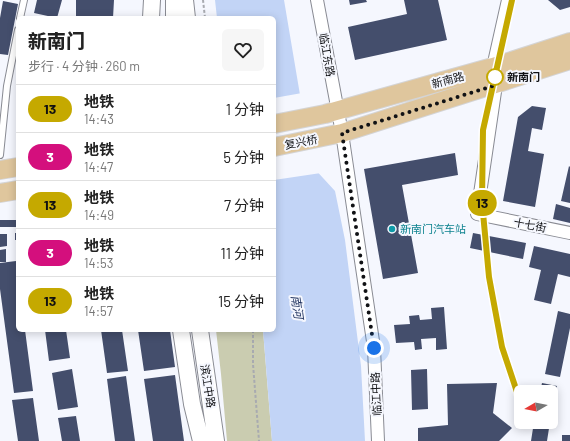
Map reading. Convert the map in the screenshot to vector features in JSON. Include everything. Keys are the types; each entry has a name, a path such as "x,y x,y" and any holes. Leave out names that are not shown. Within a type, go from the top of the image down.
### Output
{"main road":[{"path":"151,16 152,0"},
{"path":"165,0 165,16"},
{"path":"174,0 174,16"},
{"path":"185,0 187,16"},
{"name":"新南路","path":"334,135 495,76 570,42"},
{"name":"新南路","path":"331,112 570,60"},
{"name":"复兴桥","path":"276,124 331,112"},
{"name":"复兴桥","path":"276,147 334,135"},
{"path":"0,170 16,167"},
{"path":"0,192 16,190"},
{"path":"181,332 192,404 201,441"},
{"name":"滨江中路","path":"190,332 205,441"},
{"name":"滨江中路","path":"200,332 216,441"},
{"path":"211,332 217,386 220,441"}],"street":[{"name":"临江东路","path":"317,0 331,112"},
{"path":"495,76 508,0"},
{"name":"十七街","path":"495,76 477,214 570,233"},
{"name":"临江中路","path":"331,112 374,348 378,441"}],"lane":[{"path":"20,16 24,0"},
{"path":"0,155 7,86 16,40"}],"path":[{"path":"203,0 205,16"},
{"path":"253,332 253,364 259,441"}],"green space":[{"path":"216,332 263,332 272,441 227,441"}],"water":[{"name":"南河","path":"215,0 284,0 312,166 335,191 345,240 361,366 365,441 272,441 263,332 276,332 276,16 217,16"}],"pier":[{"path":"302,93 314,165 321,173 276,180 276,98"}],"building":[{"path":"37,0 62,0 58,16 48,16 34,13"},
{"path":"76,0 114,0 113,16 76,16"},
{"path":"349,0 366,0 367,2 350,5"},
{"path":"404,0 438,0 447,40 355,60 348,27 407,14"},
{"path":"548,0 570,0 570,7 560,10"},
{"path":"3,1 18,4 8,55 0,54 0,18"},
{"path":"532,106 546,108 542,130 532,128 528,151 544,154 535,207 503,201 518,117"},
{"name":"新南门汽车站","path":"455,153 458,175 402,185 418,273 383,279 364,169"},
{"path":"569,166 570,167 570,203 561,201"},
{"path":"556,204 570,208 570,223 553,219"},
{"path":"0,220 16,220 16,227 0,227"},
{"path":"473,233 526,243 523,259 470,248"},
{"path":"0,234 7,234 7,246 0,247"},
{"path":"534,246 570,254 570,277 558,274 551,304 534,300 541,270 529,267"},
{"path":"6,249 6,262 0,262 0,250"},
{"path":"16,261 16,332 25,332 33,391 14,393 0,289 0,263"},
{"path":"444,307 447,349 436,350 436,338 421,339 422,349 415,350 414,342 396,343 394,325 410,324 409,316 419,315 420,320 432,319 431,308"},
{"path":"558,311 570,314 570,328 560,377 545,374"},
{"path":"45,332 66,332 70,358 49,361"},
{"path":"101,332 122,332 128,371 107,373"},
{"path":"138,332 170,332 175,367 144,371"},
{"path":"72,369 78,407 58,410 52,373"},
{"path":"427,369 428,409 412,410 411,370"},
{"path":"175,375 184,441 153,441 144,379"},
{"path":"126,376 135,441 115,441 107,379"},
{"path":"497,383 493,413 512,428 499,441 418,441 418,428 448,425 447,384"},
{"path":"542,383 552,385 542,385"},
{"path":"33,398 39,441 18,441 12,400"},
{"path":"76,416 80,441 62,441 58,418"},
{"path":"533,429 549,429 547,441 531,441"},
{"path":"562,435 570,435 570,441 562,441"}],"metro line":[{"name":"13","path":"512,0 483,130 482,202 489,277 502,347 515,385"}],"place":[{"name":"新南门","path":"495,77"},
{"name":"新南门汽车站","path":"392,229"}],"route":[{"path":"374,348 342,133 496,85 495,77"}]}
